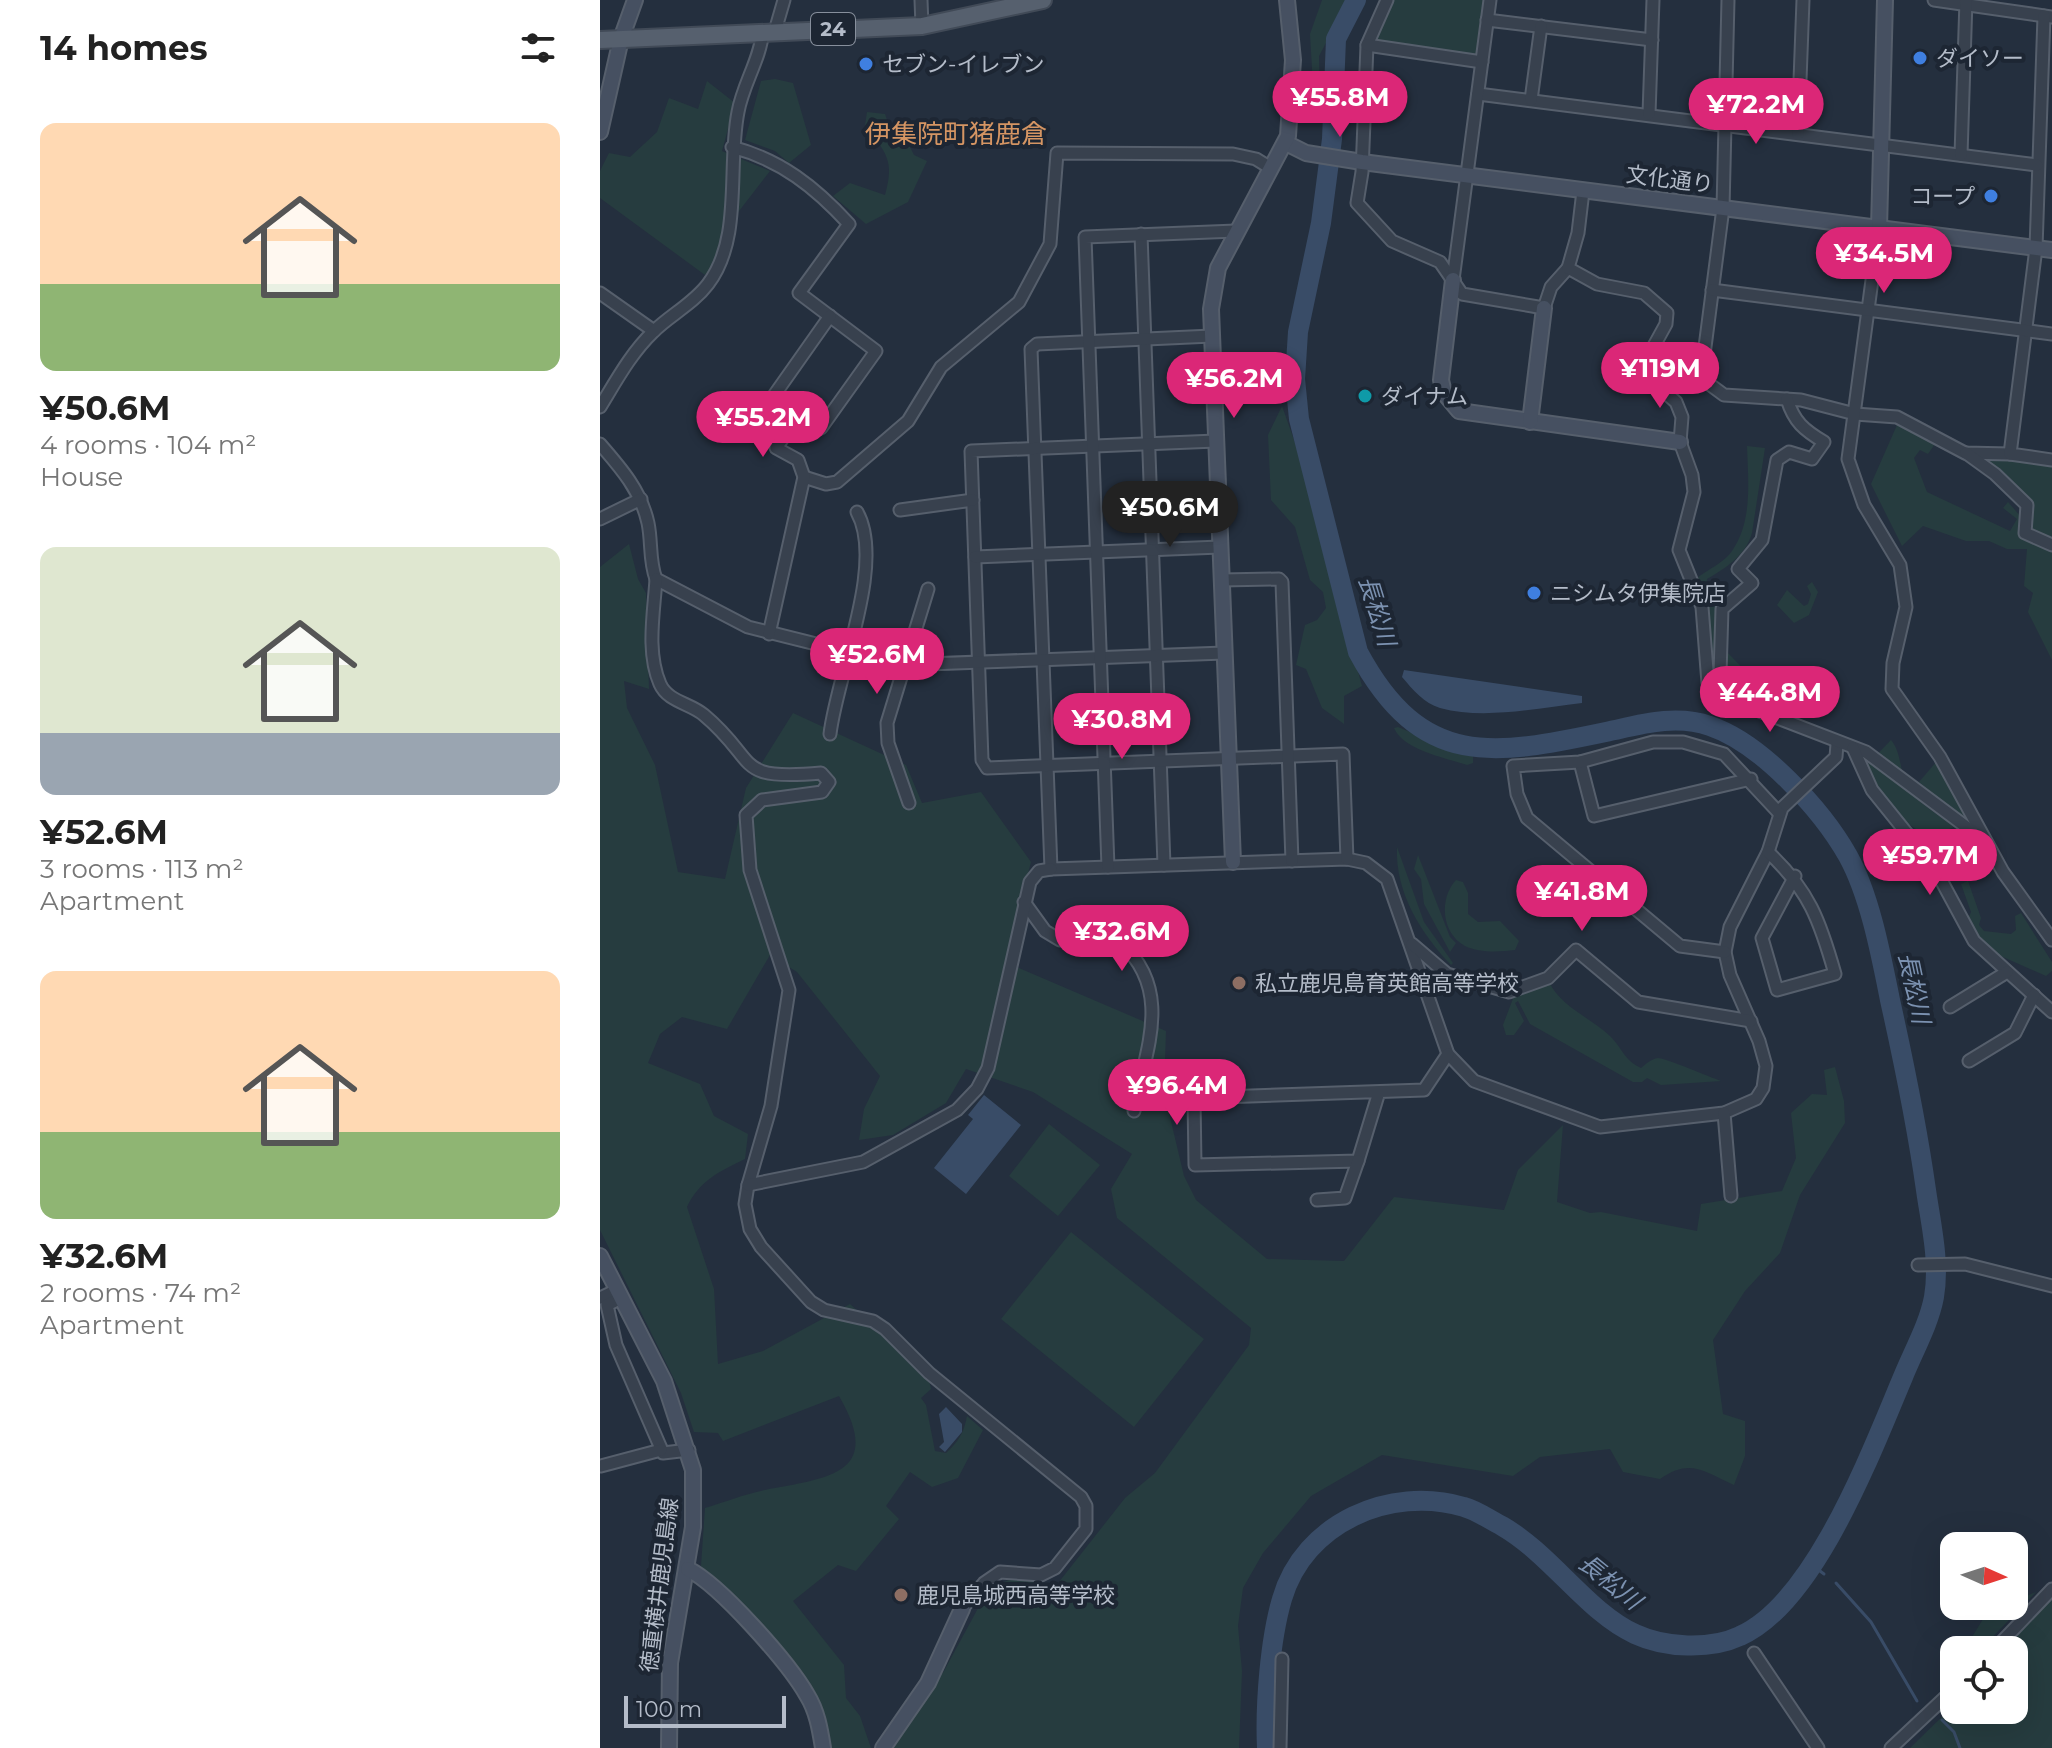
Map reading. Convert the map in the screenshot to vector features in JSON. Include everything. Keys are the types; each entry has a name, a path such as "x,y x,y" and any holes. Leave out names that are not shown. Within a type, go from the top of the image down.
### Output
{"main road":[{"name":"24","path":"600,40 922,26 1043,0"}],"street":[{"path":"600,132 621,39 635,0"},
{"path":"600,407 627,362 654,331 698,295 719,266 727,242 732,147 738,110 784,0"},
{"path":"921,0 922,26"},
{"path":"1233,862 1212,336 1214,283 1236,231 1269,167 1286,143 1293,85 1287,0"},
{"path":"1387,0 1367,45 1357,203 1392,241 1440,262 1462,294 1544,308"},
{"path":"1490,0 1441,380 1444,393 1451,405 1467,414 1680,442"},
{"path":"1649,114 1653,0"},
{"path":"1701,378 1723,208 1728,0"},
{"path":"1798,134 1803,0"},
{"path":"1885,0 1879,228 1848,459 1864,505 1900,565 1906,607 1893,663 1892,689 1940,757 2003,872 2052,940"},
{"path":"1934,0 1966,2 2048,16 2037,165 2036,248 2010,454"},
{"path":"1961,155 1966,2"},
{"path":"1487,20 1652,40"},
{"path":"1531,100 1541,26"},
{"path":"1367,45 1482,62"},
{"path":"1478,94 2037,165"},
{"name":"文化通り","path":"1286,143 1317,155 2052,250"},
{"path":"732,147 766,156 813,187 849,224 799,293 830,316 876,351 821,428 775,394 830,316"},
{"path":"804,477 826,484 837,482 908,421 941,367 1019,302 1050,244 1057,153 1233,154 1256,159 1269,167"},
{"path":"1530,422 1544,308 1551,287 1568,268 1578,233 1583,191"},
{"path":"1108,867 1085,237 1236,231"},
{"path":"1141,234 1164,865"},
{"path":"1568,268 1597,284 1638,290 1664,308 1666,324 1644,364 1651,380 1680,407 1680,442 1692,475 1694,492 1679,550 1702,607 1708,683 1714,698"},
{"path":"1712,290 2052,334"},
{"path":"600,293 654,331"},
{"path":"1051,869 1031,349 1037,344 1212,336"},
{"path":"1668,393 1676,384 1701,378 1724,395 1787,399 1911,422 1995,474 2027,505 2025,533 2052,545"},
{"path":"1714,698 1720,674 1722,609 1752,583 1738,569 1762,540 1777,460 1789,452 1812,459 1824,442 1804,430 1792,417 1787,399"},
{"path":"769,634 804,477 798,460 776,448 801,412"},
{"path":"1216,441 971,451 982,760 987,768 1343,754 1347,859"},
{"path":"600,444 629,478 641,499 649,525 656,579 652,639 661,687 673,699 707,716 749,766 784,776 821,773 829,782 822,792 762,800 746,815 750,870 789,990 771,1106 748,1185 745,1204 750,1229 761,1247 811,1302 824,1310 873,1321 885,1329 929,1373 1081,1497 1086,1506 1086,1529 1055,1568 1041,1575 1000,1572 984,1583 962,1609 928,1683 883,1748"},
{"path":"1965,453 2010,454 2052,460"},
{"path":"600,519 641,499"},
{"path":"900,510 973,500"},
{"path":"830,734 867,569 865,527 857,512"},
{"path":"975,557 1220,547"},
{"path":"656,579 675,592 769,634 905,664 1224,653"},
{"path":"1222,580 1279,579 1282,582 1292,861"},
{"path":"909,803 888,743 887,723 928,589"},
{"path":"1714,698 1746,705 1837,744 1847,743 1866,752 1991,846"},
{"path":"1725,952 1680,946 1527,818 1517,794 1513,766 1580,762 1653,742 1683,742 1724,754 1781,811"},
{"path":"748,1185 863,1162 957,1110 969,1099 988,1068 1024,902 1039,871 1051,869 1347,859 1366,863 1387,879 1448,1054 1474,1081 1600,1127 1724,1113 1756,1099 1763,1088 1764,1054 1730,975 1725,952 1730,927 1768,852 1781,811 1836,757 1837,744"},
{"path":"1853,748 1872,790 1934,867 1974,941 2052,1012"},
{"path":"1580,762 1594,816 1751,779"},
{"path":"1768,852 1795,876 1819,916 1835,974 1777,990 1762,938 1795,876"},
{"path":"1024,902 1045,931 1060,940 1121,943 1141,970 1153,1007 1153,1027 1134,1111"},
{"path":"1410,942 1447,974 1509,992 1548,978 1576,950 1638,1002 1751,1021"},
{"path":"1950,1007 2007,972"},
{"path":"1969,1061 2015,1033 2034,995"},
{"path":"1358,1161 1195,1165 1194,1098 1424,1090 1448,1054"},
{"path":"1317,1200 1345,1198 1379,1092"},
{"path":"1724,1113 1731,1196"},
{"name":"徳重横井鹿児島線","path":"600,1256 664,1381 689,1450 694,1488 688,1569 670,1663 669,1748"},
{"path":"1921,1265 1960,1264 2052,1286"},
{"path":"600,1298 619,1294"},
{"path":"619,1294 607,1305 616,1345 661,1450 663,1453 689,1450"},
{"path":"601,1466 661,1450"},
{"path":"688,1569 713,1585 798,1681 813,1708 823,1748"},
{"path":"2007,1636 2052,1589"},
{"path":"1754,1653 1818,1748"},
{"path":"1280,1748 1282,1659"},
{"path":"1891,1748 1940,1702"}],"green space":[{"path":"1322,0 1349,0 1319,56 1320,103 1314,104 1310,34"},
{"path":"1393,0 1485,0 1477,52 1474,55 1378,42 1377,37"},
{"path":"775,79 793,83 811,145 789,163 775,151 745,140 761,81"},
{"path":"707,81 735,103 722,151 770,171 736,215 716,263 705,275 600,198 600,171 609,153 630,157 657,132 669,98 698,109"},
{"path":"867,112 885,114 894,141 908,143 914,155 927,161 908,202 866,224 833,196 850,183 885,195 889,165 883,150 865,125"},
{"path":"1282,406 1299,454 1362,686 1344,696 1344,724 1322,708 1306,669 1296,665 1305,625 1317,620 1326,608 1323,592 1310,580 1295,527 1271,500 1268,435"},
{"path":"1897,425 1937,441 1928,454 1920,450 1914,458 1927,492 2010,531 2017,519 2003,508 2008,502 2022,518 2018,529 2023,537 2052,549 2052,660 2028,612 2033,593 2024,586 2027,549 2007,549 1989,541 1966,541 1923,526 1902,546 1871,484"},
{"path":"1747,446 1765,448 1752,533 1740,554 1707,579 1706,590 1716,601 1716,662 1710,662 1707,603 1697,578 1725,559 1739,539 1748,500"},
{"path":"1986,456 2052,464 2052,540 2028,531 2031,503 1985,462"},
{"path":"629,544 638,579 646,593 649,689 624,681 627,708 655,765 678,872 725,879 746,788 793,713 906,765 922,803 981,792 1031,862 1005,962 1166,1031 1164,1092 1184,1176 1196,1200 1267,1259 1344,1261 1394,1197 1504,1210 1518,1170 1563,1125 1557,1202 1590,1213 1601,1212 1697,1231 1701,1204 1782,1191 1796,1158 1791,1113 1812,1094 1827,1095 1824,1070 1835,1067 1844,1101 1845,1123 1800,1195 1780,1253 1745,1291 1713,1340 1723,1414 1745,1421 1745,1456 1734,1485 1697,1469 1680,1469 1660,1479 1623,1472 1610,1449 1540,1457 1513,1476 1382,1455 1311,1496 1263,1553 1243,1588 1238,1626 1242,1671 1239,1748 891,1748 944,1671 989,1588 1017,1577 1055,1587 1125,1498 1155,1473 1249,1345 1251,1328 1117,1218 1111,1189 1132,1154 1033,1092 966,1069 946,1103 893,1135 859,1140 864,1109 880,1076 797,972 770,955 727,1029 682,1017 660,1034 648,1063 700,1084 714,1116 748,1134 745,1159 704,1184 687,1207 714,1289 718,1364 763,1351 850,1304 928,1376 931,1389 921,1398 926,1405 935,1451 946,1453 954,1445 967,1416 983,1430 958,1478 932,1487 910,1472 886,1506 899,1519 856,1571 838,1565 793,1601 844,1665 846,1698 860,1716 871,1748 831,1748 817,1699 806,1679 701,1566 705,1508 828,1476 842,1468 852,1457 856,1442 852,1422 839,1396 723,1441 718,1433 694,1432 681,1393 600,1230 600,567"},
{"path":"1812,582 1818,592 1809,615 1794,623 1777,605 1787,590 1804,606 1808,604 1811,594 1807,586"},
{"path":"1727,652 1757,683 1750,697 1735,692 1732,697 1719,695"},
{"path":"1394,728 1455,751 1473,753 1473,763 1467,765 1416,748 1399,736"},
{"path":"1891,740 1912,794 1954,827 1945,831 1961,870 1957,874 1935,843 1895,814 1866,766"},
{"path":"1937,761 1978,831 1919,782"},
{"path":"1397,847 1424,922 1453,963 1451,965 1420,926 1405,896"},
{"path":"1418,855 1450,937 1456,943 1450,952 1424,904 1421,879 1414,869"},
{"path":"1456,880 1463,882 1468,893 1468,914 1478,922 1500,921 1519,941 1515,950 1477,950 1465,946 1451,933 1445,905"},
{"path":"1968,881 1981,918 1979,925 1984,931 2011,934 2016,930 2015,916 2021,913 2052,962 2052,971 2046,976 1994,953 1982,944 1967,921 1971,912 1961,884"},
{"path":"1549,982 1561,999 1602,1029 1627,1058 1641,1068 1658,1058 1721,1081 1661,1085 1647,1078 1642,1082 1633,1082 1530,1024 1518,1001 1515,1003 1524,1021 1514,1035 1506,1035 1503,1025 1514,996"},
{"path":"1049,1124 1100,1165 1058,1216 1009,1176"},
{"path":"1071,1232 1204,1339 1134,1427 1001,1319"},
{"path":"2052,1596 2052,1748 1910,1748 1940,1719 1940,1724 2028,1724 2028,1636 2017,1636"},
{"path":"1982,1620 2009,1620 1994,1636 1973,1636"}],"water":[{"path":"1404,670 1582,696 1582,703 1511,712 1475,713 1440,708 1415,691 1402,677"},
{"path":"984,1095 1021,1125 966,1194 934,1168 973,1119 968,1115"},
{"path":"946,1407 962,1424 962,1432 945,1452 939,1447 944,1442 939,1414"}],"waterway":[{"name":"長松川","path":"1267,1748 1271,1653 1282,1599 1293,1572 1309,1549 1330,1531 1354,1516 1380,1506 1407,1501 1436,1502 1478,1513 1520,1538 1601,1612 1647,1639 1688,1646 1715,1644 1740,1636 1767,1618 1793,1592 1838,1522 1925,1328 1936,1284 1934,1244 1919,1142 1874,926 1863,889 1848,856 1806,799 1749,747 1710,726 1686,721 1650,723 1534,745 1499,748 1466,746 1437,736 1409,719 1383,691 1358,652 1299,419 1295,379 1298,332 1321,223 1332,139 1336,39 1356,0"},
{"path":"1812,1565 1824,1574"},
{"path":"1836,1583 1871,1622 1917,1701"},
{"path":"1946,1724 1954,1732 1960,1748"}],"place":[{"name":"ダイソー","path":"1920,58"},
{"name":"セブン-イレブン","path":"866,64"},
{"name":"コープ","path":"1991,196"},
{"name":"ダイナム","path":"1365,396"},
{"name":"ニシムタ伊集院店","path":"1534,593"},
{"name":"私立鹿児島育英館高等学校","path":"1239,983"},
{"name":"鹿児島城西高等学校","path":"901,1595"}],"district":[{"name":"伊集院町猪鹿倉","path":"956,134"}]}
